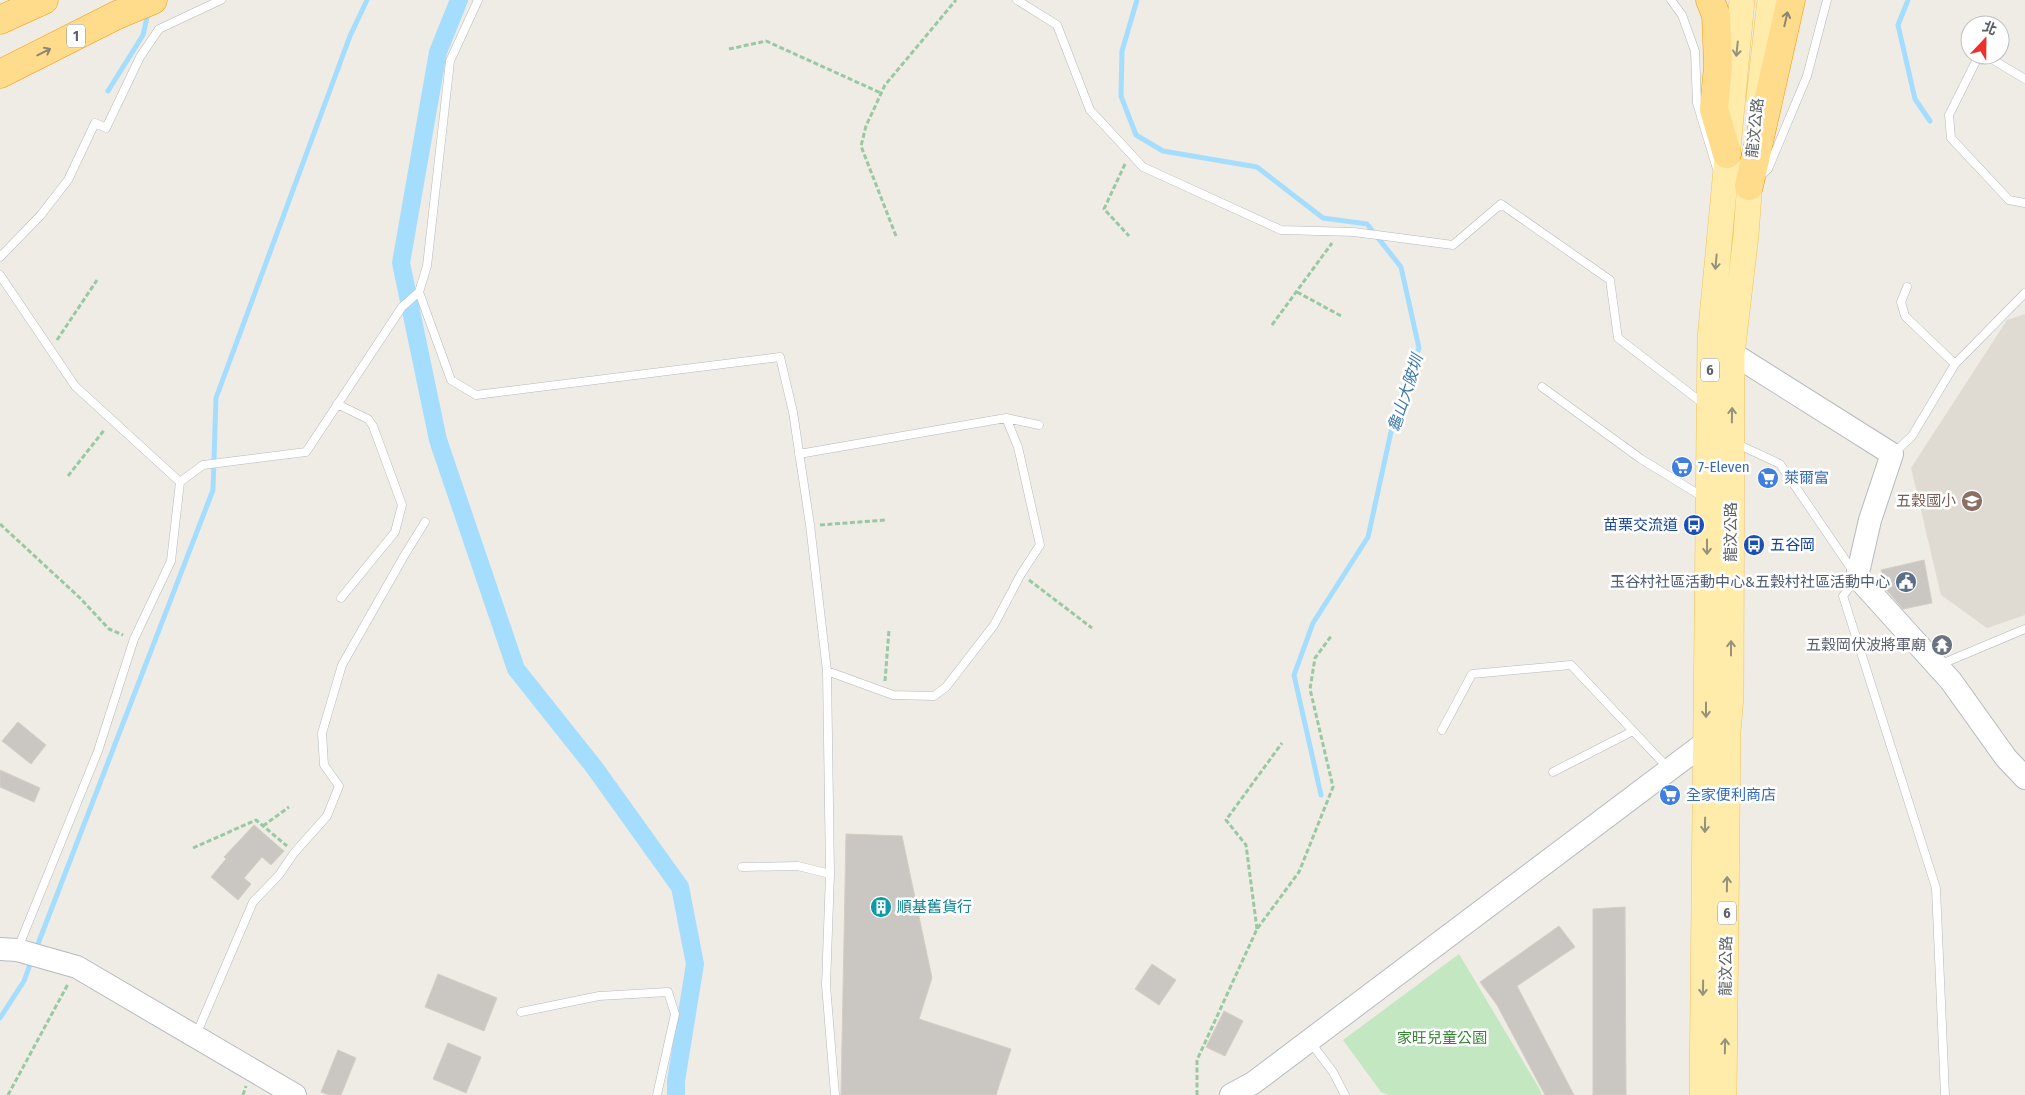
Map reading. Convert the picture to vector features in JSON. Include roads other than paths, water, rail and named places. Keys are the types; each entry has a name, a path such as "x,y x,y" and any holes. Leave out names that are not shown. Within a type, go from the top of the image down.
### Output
{"highway":[{"path":"0,20 44,0"},
{"name":"1","path":"0,74 117,15 153,0"},
{"path":"1710,0 1716,15 1718,66 1714,109 1727,154"},
{"path":"1736,191 1791,0"}],"main road":[{"name":"龍汶公路","path":"1702,1095 1717,737 1731,696 1719,500 1720,439 1746,235 1727,154 1742,0"},
{"name":"龍汶公路","path":"1720,439 1709,408 1710,339 1719,231 1736,191 1770,0"},
{"path":"1719,231 1746,235"},
{"name":"龍汶公路","path":"1717,737 1724,1095"}],"street":[{"path":"1710,339 1892,454 1870,520 1857,577 1950,681 2006,758 2025,778"},
{"path":"1231,1095 1253,1083 1669,770 1717,737"},
{"path":"21,952 77,967 295,1095"}],"lane":[{"path":"0,257 40,216 68,180 95,123 106,128 140,57 159,29 221,0"},
{"path":"21,952 98,751 134,639 171,561 180,482 203,465 306,452 402,307 419,292 427,266 450,61 478,0"},
{"path":"1017,0 1057,25 1090,110 1143,167 1281,230 1366,233 1453,245 1501,204 1610,280 1618,338 1709,408"},
{"path":"1671,0 1682,15 1695,51 1697,104 1736,191 1768,168 1807,76 1827,0"},
{"path":"1974,65 1949,115 1951,138 2009,200 2025,204"},
{"path":"2002,65 2025,79"},
{"path":"0,275 75,386 180,482"},
{"path":"1906,287 1902,302 1905,316 1955,364"},
{"path":"419,292 450,380 476,394 780,357 793,412 810,525 827,671 830,874 826,985 835,1095"},
{"path":"1892,454 1912,436 1955,364 2025,293"},
{"path":"1542,387 1641,459 1719,500"},
{"path":"337,404 368,419 374,426 402,505 395,532 341,598"},
{"path":"799,454 1006,418 1039,425"},
{"path":"827,671 893,695 934,696 946,687 994,625 1021,574 1040,545 1018,447 1006,418"},
{"path":"1720,439 1780,464 1857,577 1843,596 1936,888 1945,1095"},
{"path":"196,1037 253,902 279,875 294,853 327,816 339,786 324,765 322,734 342,665 404,556 426,522"},
{"path":"1937,666 2025,629"},
{"path":"1442,730 1472,674 1571,665 1669,770"},
{"path":"1553,772 1633,731"},
{"path":"742,867 798,866 830,874"},
{"path":"521,1012 599,996 668,992 675,1014 657,1095"},
{"path":"1309,1041 1333,1072 1345,1095"}],"waterway":[{"path":"36,949 213,490 216,398 350,36 367,0"},
{"path":"459,0 438,52 401,263 438,440 516,669 594,767 680,887 695,964 676,1081 676,1095"},
{"name":"龜山大陂圳","path":"1137,0 1122,51 1121,96 1136,135 1163,151 1257,167 1323,218 1367,224 1401,267 1419,348 1396,409 1368,537 1313,623 1294,675 1321,795"},
{"path":"1908,0 1898,25 1915,99 1930,121"},
{"path":"108,91 143,35 148,13"},
{"path":"0,1018 24,981 32,959"}],"place":[{"name":"7-Eleven","path":"1682,467"},
{"name":"萊爾富","path":"1768,478"},
{"name":"五穀國小","path":"1972,501"},
{"name":"苗栗交流道","path":"1694,525"},
{"name":"五谷岡","path":"1754,545"},
{"name":"玉谷村社區活動中心&五穀村社區活動中心","path":"1906,582"},
{"name":"五穀岡伏波將軍廟","path":"1942,645"},
{"name":"全家便利商店","path":"1670,795"},
{"name":"順基舊貨行","path":"881,907"}],"park label":[{"name":"家旺兒童公園","path":"1442,1038"}]}
